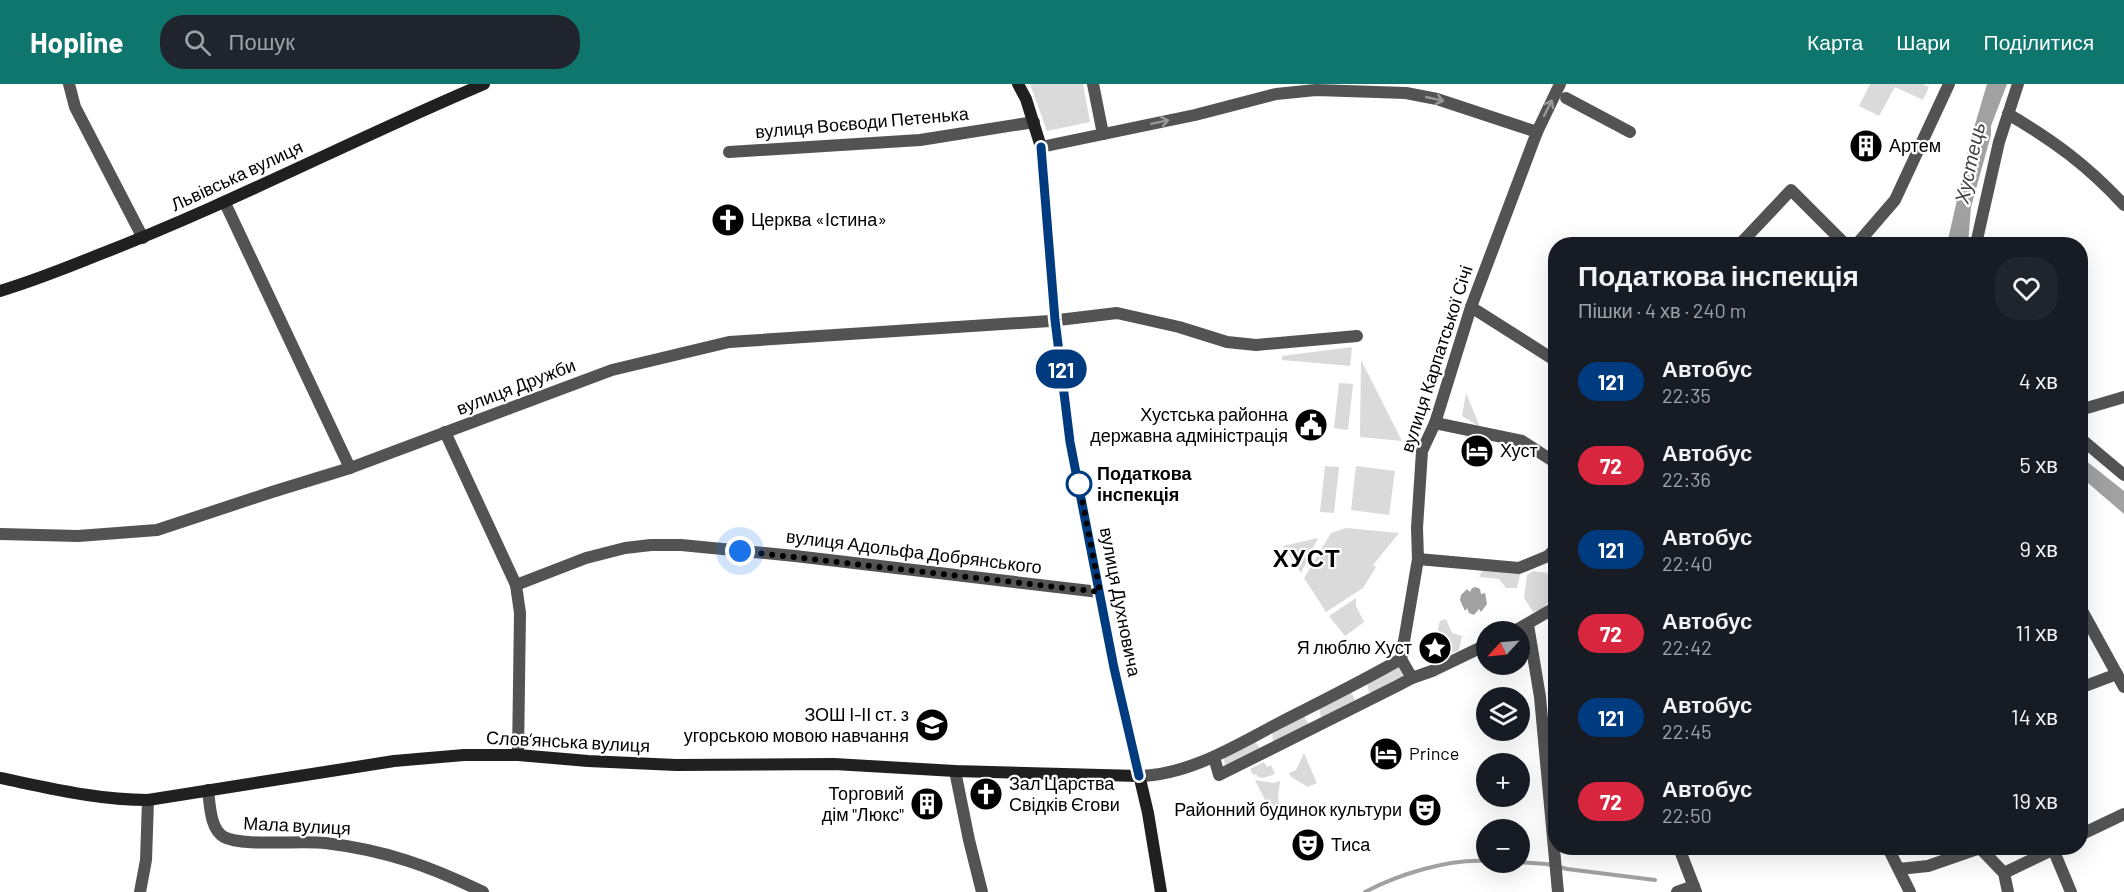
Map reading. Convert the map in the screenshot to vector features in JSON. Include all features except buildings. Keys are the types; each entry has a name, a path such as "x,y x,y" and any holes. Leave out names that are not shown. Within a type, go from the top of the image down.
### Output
{"main road":[{"name":"Львівська вулиця","path":"0,291 22,285 143,238 398,120 484,84"},
{"name":"вулиця Духновича","path":"1018,84 1026,99 1041,147 1055,320 1070,442 1114,668 1139,776"},
{"name":"Словʼянська вулиця","path":"0,778 92,796 148,800 394,761 464,755 518,754 588,761 676,765 834,764 955,771 1139,776"},
{"path":"1139,776 1151,824 1161,892"}],"street":[{"path":"69,84 75,107 143,238"},
{"path":"1093,84 1103,134"},
{"name":"вулиця Карпатської Січі","path":"1401,659 1418,559 1417,528 1422,451 1435,423 1471,307 1537,132 1560,84"},
{"path":"1863,237 1895,200 1949,84"},
{"path":"1978,237 1997,153 2018,84"},
{"path":"1041,147 1195,115 1276,94 1337,90 1406,93 1437,99 1537,132"},
{"path":"1566,98 1630,132"},
{"path":"2008,114 2069,153 2095,175 2124,205"},
{"name":"вулиця Воєводи Петенька","path":"729,152 920,140 1034,122"},
{"path":"1747,237 1791,190 1838,237"},
{"path":"225,202 350,468"},
{"path":"1471,307 1548,356"},
{"name":"вулиця Дружби","path":"0,534 78,536 157,530 350,468 612,370 729,342 1055,320 1117,313 1179,327 1227,342 1256,345 1357,336"},
{"path":"2088,408 2124,397"},
{"path":"1435,423 1522,441 1548,458"},
{"path":"445,432 516,585 520,613 518,754"},
{"path":"2088,445 2124,475"},
{"name":"вулиця Адольфа Добрянського","path":"516,585 586,558 625,548 681,545 1100,592"},
{"path":"1418,559 1519,568 1548,555"},
{"path":"1530,626 1548,613"},
{"path":"2088,621 2124,687"},
{"path":"1530,639 1540,697 1548,776"},
{"path":"1213,757 1220,775 1412,678 1476,650"},
{"path":"1139,776 1169,772 1213,757 1367,679 1401,659 1412,678"},
{"path":"2088,685 2117,674"},
{"path":"955,771 982,892"},
{"name":"Мала вулиця","path":"208,790 214,823 219,832 234,841 322,843 369,849 447,874 483,892"},
{"path":"140,892 146,860 148,800"},
{"path":"2088,831 2124,814"},
{"path":"1556,855 1558,888"},
{"path":"1677,892 1695,889 1682,855"},
{"path":"1892,855 1910,892"},
{"path":"1899,869 1928,866 1960,855"},
{"path":"1987,855 2004,873 2008,892"},
{"path":"2004,873 2040,855"},
{"path":"2057,855 2071,892"}],"shaded area":[{"path":"1030,84 1083,84 1090,122 1047,131"},
{"path":"1870,84 1923,84 1929,87 1923,100 1895,87 1879,116 1859,106"},
{"path":"1352,347 1350,366 1282,360 1282,356"},
{"path":"1361,360 1402,441 1360,437"},
{"path":"1339,383 1353,384 1348,430 1334,428"},
{"path":"1466,393 1480,427 1462,416"},
{"path":"1325,466 1339,467 1334,513 1320,512"},
{"path":"1356,466 1395,471 1389,515 1351,510"},
{"path":"1346,528 1399,533 1373,565 1376,567 1363,588 1326,612 1304,578 1331,533"},
{"path":"1318,538 1301,573 1283,546"},
{"path":"1484,568 1521,571 1517,588 1506,588 1499,579 1479,577"},
{"path":"1533,571 1548,575 1548,602 1538,611 1533,612 1524,598 1527,575"},
{"path":"1356,598 1356,606 1364,622 1345,636 1329,616"},
{"path":"1446,619 1452,633 1462,636 1459,650 1446,656 1436,640 1440,621"},
{"path":"1399,667 1403,674 1402,678 1369,692 1367,684"},
{"path":"1351,692 1355,699 1354,703 1321,717 1319,708"},
{"path":"1304,716 1308,723 1306,727 1273,741 1272,732"},
{"path":"1255,741 1259,747 1258,751 1229,766 1225,765 1223,757"},
{"path":"1304,753 1317,783 1308,787 1291,777 1289,773 1296,770"},
{"path":"1264,762 1267,767 1271,765 1275,774 1263,778 1256,774 1253,775 1250,769"},
{"path":"1255,780 1273,783 1280,781 1278,798 1280,805 1270,810"}],"water":[{"name":"Хустець","path":"1987,84 2007,84 1991,126 1991,135 1971,207 1969,237 1949,237 1971,138"},
{"path":"2088,462 2124,491 2124,514 2088,483"},
{"path":"1476,587 1480,589 1481,594 1485,593 1487,604 1481,612 1479,609 1474,615 1469,613 1467,608 1465,611 1460,600 1461,595 1467,589 1470,592"}],"waterway":[{"path":"1365,892 1393,879 1424,869 1456,862 1476,861"},
{"path":"1530,863 1655,880"}],"bus line":[{"name":"121","path":"1041,147 1055,320 1067,423 1114,668 1139,776"}],"place":[{"name":"Артем","path":"1866,146"},
{"name":"Церква «Істина»","path":"728,220"},
{"name":"Хустська районна державна адміністрація","path":"1311,425"},
{"name":"Хуст","path":"1477,451"},
{"name":"Податкова інспекція","path":"1079,484"},
{"name":"Я люблю Хуст","path":"1435,648"},
{"name":"ЗОШ І-ІІ ст. з угорською мовою навчання","path":"932,725"},
{"name":"Prince","path":"1386,754"},
{"name":"Зал Царства Свідків Єгови","path":"986,794"},
{"name":"Торговий дім \"Люкс\"","path":"927,804"},
{"name":"Районний будинок культури","path":"1425,810"},
{"name":"Тиса","path":"1308,845"}],"district":[{"name":"ХУСТ","path":"1307,559"}],"route":[{"path":"740,551 1100,592 1079,484"}]}
